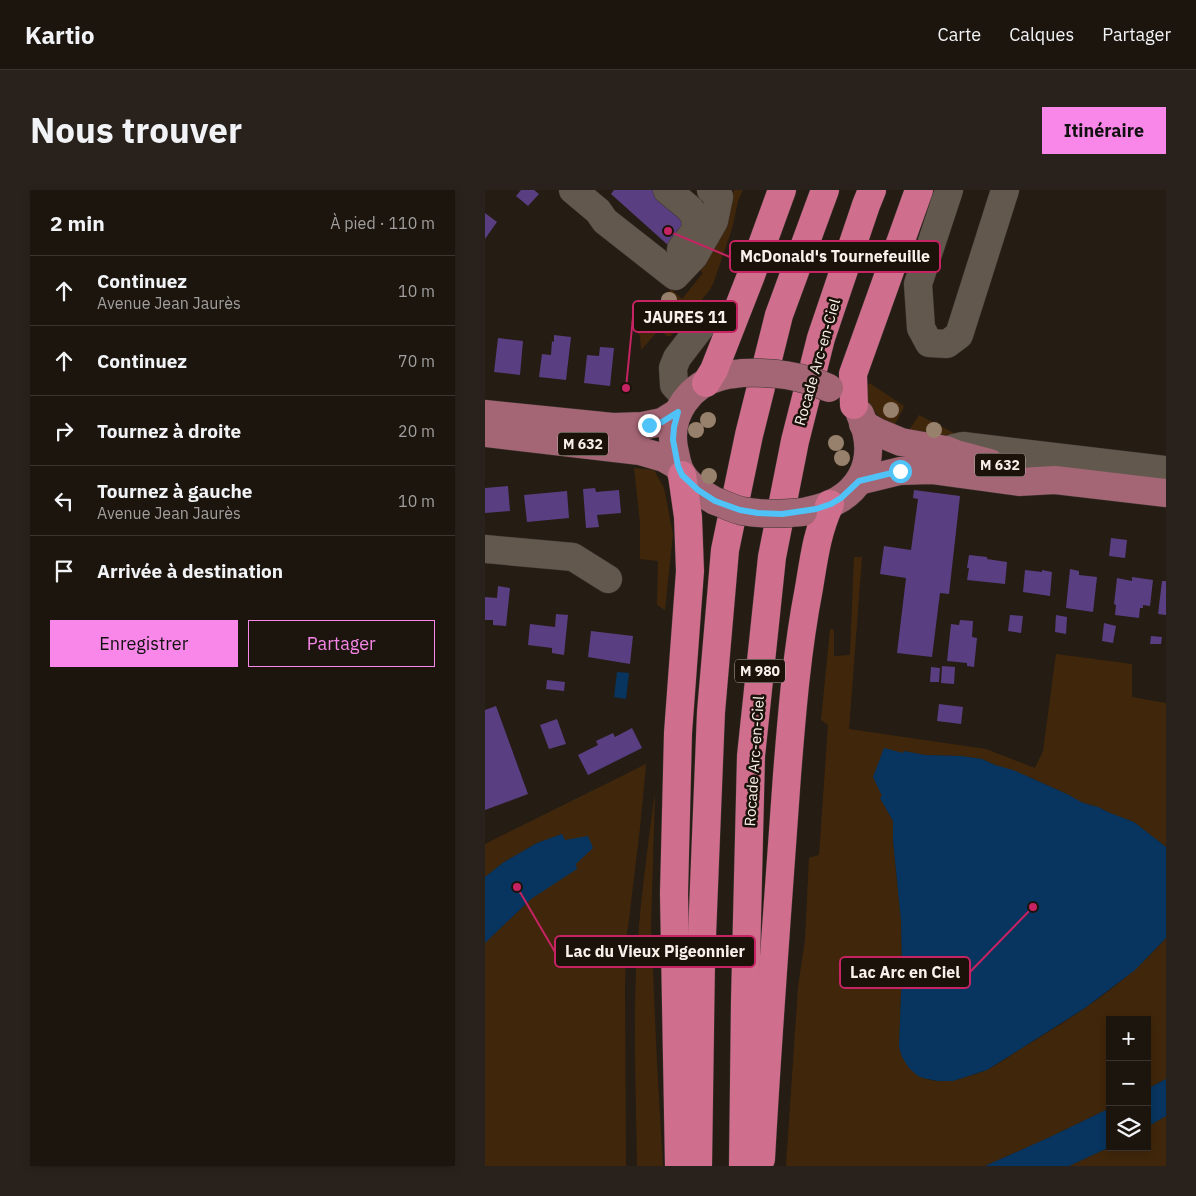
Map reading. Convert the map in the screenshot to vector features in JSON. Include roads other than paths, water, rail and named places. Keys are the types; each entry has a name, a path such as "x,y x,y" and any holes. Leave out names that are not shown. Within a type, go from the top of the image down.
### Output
{"highway":[{"path":"690,398 714,370 782,190"},
{"name":"M 980","path":"698,1166 701,961 710,732 725,550 749,435 779,314 825,190"},
{"name":"Rocade Arc-en-Ciel","path":"743,1166 751,756 772,557 795,441 821,338 872,190"},
{"path":"859,415 853,374 919,190"},
{"path":"679,1166 675,885 678,733 690,570 688,517 680,470"},
{"path":"761,1166 792,716 801,628 818,536 823,519 831,504"}],"main road":[{"path":"765,372 806,379 840,394 859,415 868,439 869,451 866,465 859,481 841,498 831,504 803,512 782,514 758,513 740,510 715,501 698,490 680,470 673,440 674,427 690,398 723,376 743,373 765,372"},
{"name":"M 632","path":"485,414 613,427 642,426 662,422 690,398"},
{"name":"M 632","path":"859,415 877,432 901,442 945,450 1055,480"},
{"name":"M 632","path":"485,433 640,451 664,458 680,470"},
{"name":"M 632","path":"859,481 900,471 931,470 1019,482 1055,480 1166,493"}],"street":[{"path":"573,190 598,211 605,222 675,276 693,256 714,221 719,197 711,190"},
{"path":"598,211 617,217 663,250 679,251 696,230 695,217 690,209 667,190"},
{"path":"949,190 917,284 921,328 929,343 947,344 959,335 1005,190"},
{"path":"690,398 674,385 673,368 677,358 703,324"},
{"path":"945,450 963,446 1166,470"},
{"path":"485,549 573,557 608,579"}],"water":[{"path":"617,672 629,673 626,699 614,697"},
{"path":"884,748 903,753 904,751 925,755 961,756 982,759 1013,770 1081,802 1134,822 1166,847 1166,938 1135,970 1085,1008 987,1070 953,1081 938,1081 918,1076 909,1068 902,1057 899,1047 902,966 901,921 893,840 893,821 880,798 882,796 873,777"},
{"path":"562,834 565,840 588,836 593,848 576,864 577,869 531,899 485,943 485,877 504,862 537,843"},
{"path":"1166,1079 1166,1116 1151,1125 1151,1106 1151,1087"},
{"path":"1106,1110 1106,1149 1069,1166 985,1166"}],"place":[{"name":"McDonald's Tournefeuille","path":"668,231"},
{"name":"JAURES 11","path":"626,388"},
{"name":"Lac du Vieux Pigeonnier","path":"517,887"},
{"name":"Lac Arc en Ciel","path":"1033,907"}]}
